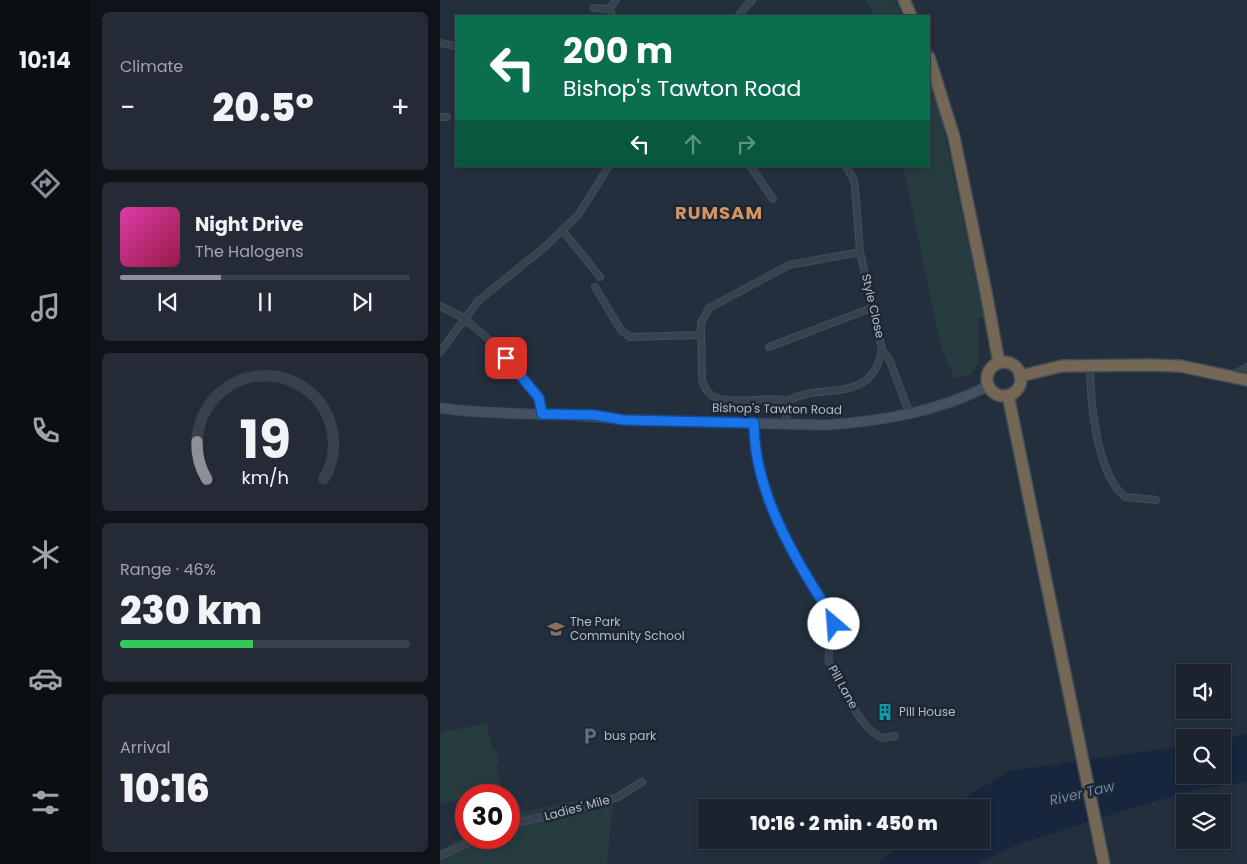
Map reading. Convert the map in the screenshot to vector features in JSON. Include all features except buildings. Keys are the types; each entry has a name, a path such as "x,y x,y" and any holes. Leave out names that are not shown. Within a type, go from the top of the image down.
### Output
{"highway":[{"path":"904,0 911,15"},
{"path":"930,60 954,137 999,363"},
{"path":"999,363 1010,363 1020,376 1016,390 1008,395 994,393 988,386 987,375 999,363"},
{"path":"1020,376 1062,366 1090,364 1180,366 1242,378"},
{"path":"1008,395 1104,864"}],"main road":[{"name":"Bishop's Tawton Road","path":"440,408 470,412 594,415 624,420 786,424 858,423 910,415 965,398 988,386"}],"street":[{"path":"609,9 616,0"},
{"path":"739,15 752,0"},
{"path":"594,8 609,9"},
{"path":"609,9 612,15"},
{"path":"440,42 455,46"},
{"path":"440,352 463,318 509,274 562,231 579,214 608,167"},
{"path":"751,167 773,199"},
{"name":"Style Close","path":"846,167 854,187 860,252 874,307 882,350 890,361 910,415"},
{"path":"562,231 600,276"},
{"path":"860,252 789,265 709,308 702,320 703,383 713,397 721,401 778,398 788,401 800,395 842,391 855,386 872,375 879,363 882,350"},
{"path":"595,287 621,330 630,337 701,335"},
{"path":"440,306 463,318 506,358 539,398 542,414"},
{"path":"769,347 874,307"},
{"path":"1090,364 1090,386 1097,434 1110,481 1125,497 1156,500"},
{"path":"1242,378 1238,372 1247,367"},
{"path":"786,424 788,401"},
{"name":"Pill Lane","path":"754,423 754,438 762,486 797,560 832,617 834,630 828,657 829,662 856,709 872,731 883,738 894,736"},
{"name":"Ladies' Mile","path":"520,822 616,798 642,782"},
{"path":"440,856 455,849"}],"green space":[{"path":"866,0 894,0 902,15 875,15"},
{"path":"930,81 941,116 984,318 978,319 979,362 970,375 955,379 941,347 903,167 930,167"},
{"path":"487,723 492,750 496,749 499,764 496,765 500,784 455,784 455,801 440,804 440,733"},
{"path":"614,793 607,864 440,864 440,850 455,842 455,849 520,849 520,813"}],"water":[{"name":"River Taw","path":"1247,734 1247,782 1176,794 1016,845 977,864 877,864 895,849 990,849 990,799 963,799 1010,771 1176,747 1176,784 1231,784 1231,737"}],"place":[{"name":"The Park Community School","path":"556,629"},
{"name":"Pill House","path":"885,712"},
{"name":"bus park","path":"590,736"}],"district":[{"name":"RUMSAM","path":"719,213"}],"route":[{"path":"506,358 539,398 542,405 542,414 594,415 606,418 644,421 754,423 754,438 762,486 797,560 832,617 834,624"}]}
